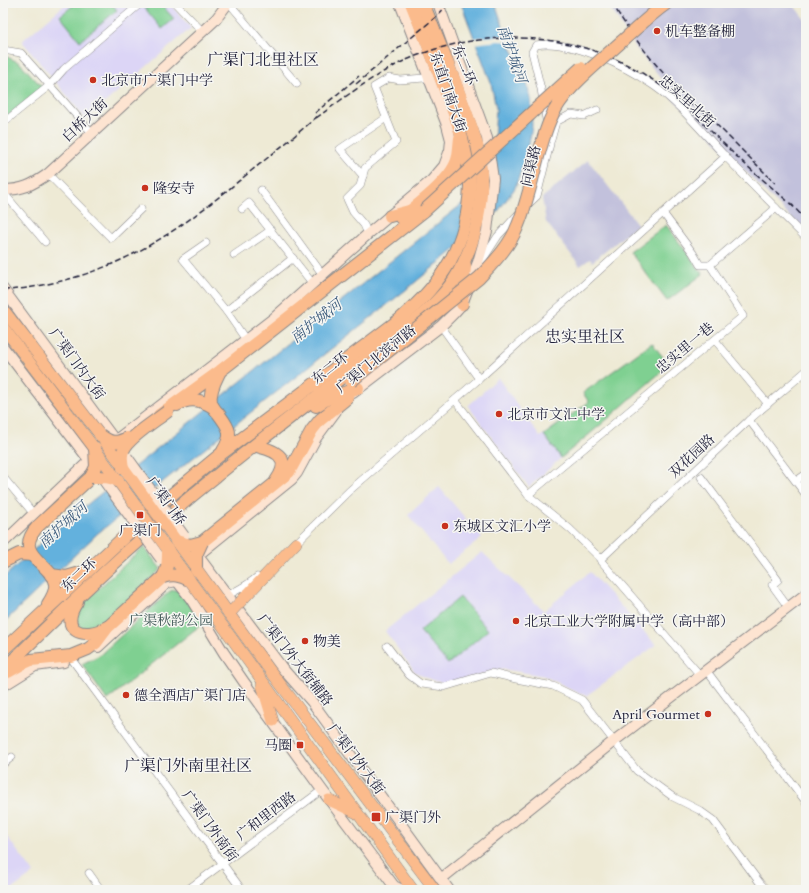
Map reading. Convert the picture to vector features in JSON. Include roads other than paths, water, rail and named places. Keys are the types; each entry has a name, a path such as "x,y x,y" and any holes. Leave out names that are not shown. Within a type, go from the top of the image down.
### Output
{"highway":[{"name":"东二环","path":"3,650 144,518 222,454 399,320 420,301 444,273 455,252 462,233 467,211 470,184 466,153 460,129 411,3"},
{"name":"东二环","path":"3,670 85,589 160,522 215,477 419,318 445,292 457,275 474,236 479,209 481,178 477,147 462,101 423,3"},
{"path":"317,288 424,211 576,73 658,3"},
{"path":"215,477 327,399 355,384 478,278 493,263 507,246 518,226 550,120 564,97 580,79 648,18 667,3"},
{"path":"100,435 108,441 115,442 128,438 220,371 297,310 317,288 410,211 446,179 457,160 460,129"},
{"path":"390,216 410,211"},
{"path":"462,304 465,258"},
{"path":"274,318 297,310"},
{"path":"213,408 211,402 214,382 220,371"},
{"path":"196,570 196,555 198,550 289,472 302,446 320,420 347,398"},
{"path":"125,462 121,457 127,445 180,403 198,400 213,408 229,427 230,437 222,454"},
{"path":"260,446 278,453 282,459 282,469 273,486"},
{"path":"92,454 96,467 96,478"},
{"path":"44,612 53,595 55,583 51,575 32,555 29,546 35,530 96,478 106,476 118,481"},
{"path":"180,539 198,550"},
{"path":"3,562 19,554 32,555"},
{"path":"3,676 31,660 71,656 80,653 96,643 108,627 167,574 168,562 164,555"},
{"path":"51,575 66,577 87,571"},
{"path":"167,574 179,575 183,580"},
{"path":"85,589 70,614 70,621 75,631 82,634 87,634 98,632 108,627"}],"main road":[{"name":"广渠门内大街","path":"3,309 39,356"},
{"name":"广渠门桥","path":"3,327 31,364 92,454 118,481 164,555 258,675"},
{"name":"广渠门桥","path":"39,356 100,435 125,462 180,539 196,570 266,665"},
{"path":"229,614 296,543"},
{"name":"广渠门外大街","path":"266,665 431,889"},
{"path":"258,675 273,721"},
{"name":"广渠门外大街","path":"258,675 412,890"},
{"path":"329,800 358,814"}],"street":[{"path":"3,123 50,85 64,69 141,3"},
{"path":"175,3 202,31"},
{"path":"228,3 297,84"},
{"name":"白桥大街","path":"3,191 18,190 32,184 48,174 216,19 228,3"},
{"name":"东直门南大街","path":"390,216 439,173 444,166 450,150 451,140 447,125 400,3"},
{"name":"广渠门北滨河路","path":"167,574 177,560 188,552 198,550 292,479 297,473 316,438 347,398 355,384 441,326 462,304 478,262 487,232 493,179 487,138 438,3"},
{"name":"忠实里北街","path":"536,45 543,43 586,51 621,66 655,86 687,114 806,238"},
{"name":"问渠路","path":"474,272 498,236 537,196 550,144 541,89 532,52 536,45"},
{"path":"3,50 21,53 92,133"},
{"path":"368,234 364,225 353,212 347,199 360,186 365,168 396,142 374,87 389,78 400,80 429,77"},
{"path":"550,144 556,122 571,114 584,116 597,110"},
{"path":"363,176 340,149 386,118"},
{"path":"228,596 236,590 248,586 296,543 349,491 480,379 726,156"},
{"path":"48,174 111,238 141,210"},
{"path":"260,190 323,275"},
{"path":"3,191 45,242"},
{"path":"242,209 249,203 317,288"},
{"path":"663,213 693,253 700,265 710,265 776,208"},
{"path":"3,543 92,454 115,440 274,318 317,288 323,275 390,216"},
{"path":"234,255 271,230"},
{"path":"206,242 183,259 226,311 246,340"},
{"path":"226,311 293,258"},
{"name":"忠实里一巷","path":"528,495 743,316 710,265"},
{"name":"广渠门内大街","path":"3,289 115,440 125,462"},
{"path":"441,326 480,379"},
{"path":"715,340 768,404"},
{"path":"3,347 92,454"},
{"name":"双花园路","path":"601,561 749,420 806,371"},
{"path":"455,400 528,495 570,530 601,561 703,673 806,802"},
{"path":"749,420 806,495"},
{"path":"796,482 806,474"},
{"path":"3,477 33,513"},
{"path":"701,477 778,580 772,585 788,607"},
{"name":"广渠门桥","path":"96,478 164,555"},
{"path":"3,686 36,666 73,661 96,649 166,583 190,578 197,573 199,568 198,550"},
{"name":"广渠门外大街辅路","path":"198,550 228,596 283,669 312,702 441,879"},
{"path":"183,580 191,599 224,653 329,800 394,886 402,890"},
{"path":"431,889 441,879 614,741 806,594"},
{"path":"388,646 409,675 422,684 444,687 491,673 553,686 582,700 637,772 673,797 699,810 713,820 760,883 767,890"},
{"name":"广渠门外南街","path":"73,661 242,890"},
{"path":"3,764 12,756"},
{"name":"广和里西路","path":"187,890 223,865 322,790"},
{"path":"88,873 101,890"},
{"path":"441,879 449,890"}],"water":[{"name":"南护城河","path":"461,3 495,3 510,46 523,69 531,99 532,126 528,150 515,188 493,218 407,289 98,533 3,623 3,578 53,532 477,192 493,160 496,108 491,83"}],"railway":[{"path":"356,84 437,16 449,3"},
{"path":"612,3 632,34 655,64 705,118"},
{"path":"316,118 381,73 404,61 436,49 468,42 502,38 535,39 569,44 601,53 631,67 660,85 687,107 752,171 794,207"},
{"path":"315,113 359,76"},
{"path":"703,111 775,183"},
{"path":"3,290 20,289 48,284 78,276 106,267 132,255 181,226 204,209 319,115"},
{"path":"790,203 806,220"}],"place":[{"name":"机车整备棚","path":"657,31"},
{"name":"北京市广渠门中学","path":"93,80"},
{"name":"隆安寺","path":"145,188"},
{"name":"北京市文汇中学","path":"499,414"},
{"name":"广渠门","path":"140,515"},
{"name":"东城区文汇小学","path":"445,526"},
{"name":"北京工业大学附属中学（高中部）","path":"516,621"},
{"name":"物美","path":"305,641"},
{"name":"德全酒店广渠门店","path":"126,695"},
{"name":"April Gourmet","path":"708,714"},
{"name":"马圈","path":"300,745"},
{"name":"广渠门外","path":"376,817"}],"district":[{"name":"广渠门北里社区","path":"263,60"},
{"name":"忠实里社区","path":"585,337"},
{"name":"广渠门外南里社区","path":"188,766"}],"park label":[{"name":"广渠秋韵公园","path":"171,620"}]}
